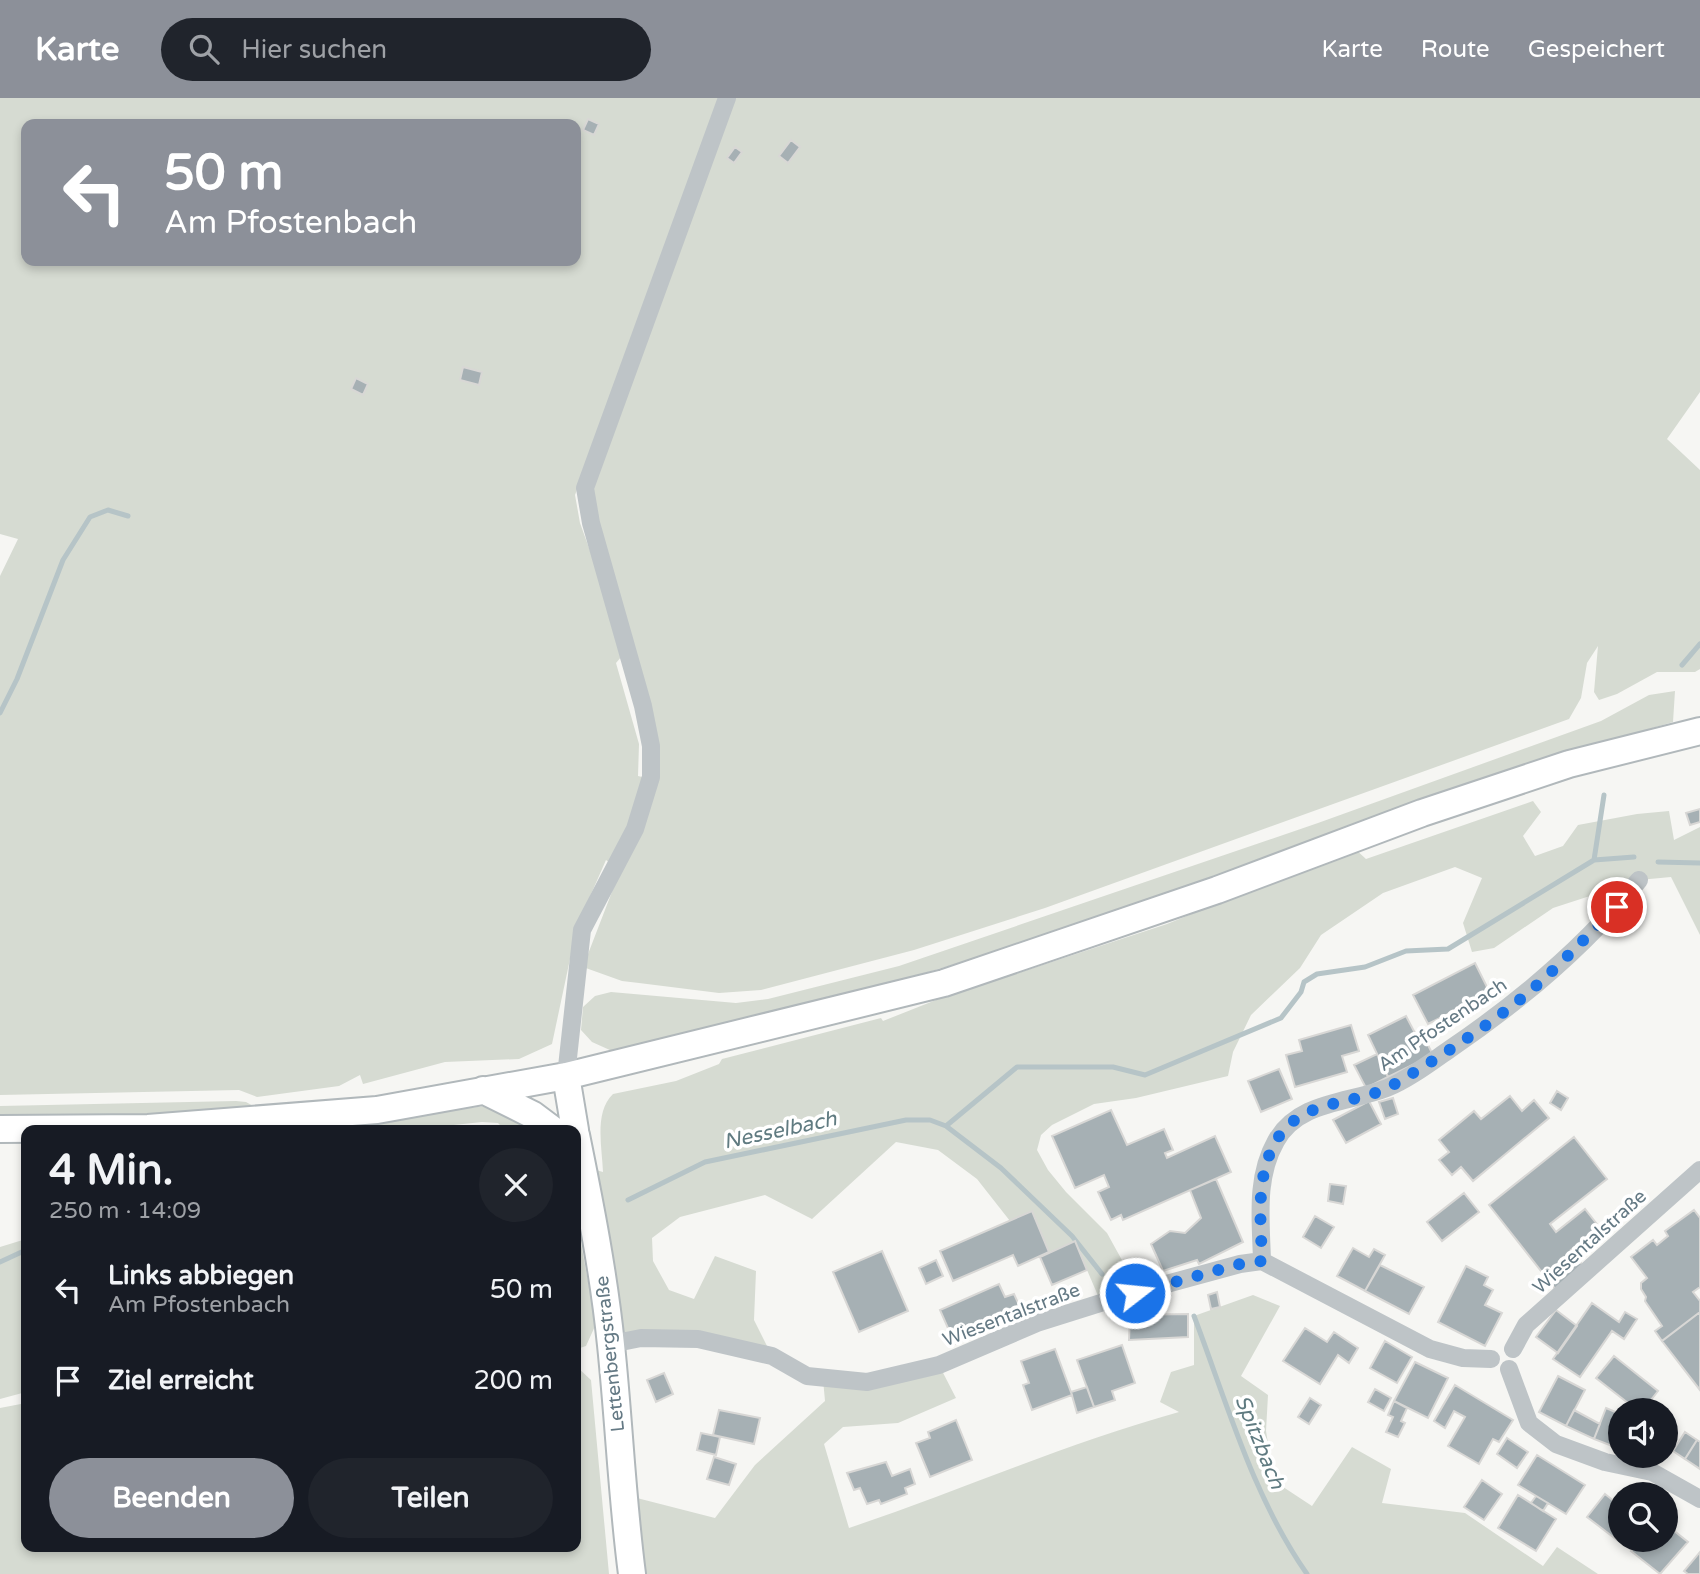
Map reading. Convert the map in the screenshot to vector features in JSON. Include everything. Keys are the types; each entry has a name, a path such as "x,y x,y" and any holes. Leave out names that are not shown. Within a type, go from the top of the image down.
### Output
{"main road":[{"path":"188,1125 377,1110 566,1076 944,983 1217,890 1422,813 1569,764 1700,731"},
{"name":"Lettenbergstraße","path":"566,1076 574,1125"},
{"path":"483,1090 525,1110 546,1125"},
{"path":"0,1129 21,1129"},
{"name":"Lettenbergstraße","path":"581,1173 611,1344 632,1574"}],"street":[{"path":"566,1076 582,930 635,829 651,777 651,746 643,706 591,523 585,488 727,98"},
{"name":"Am Pfostenbach","path":"1262,1261 1260,1199 1264,1170 1276,1140 1299,1115 1329,1103 1389,1087 1510,1008 1617,907 1639,880"},
{"name":"Wiesentalstraße","path":"1513,1349 1526,1325 1700,1170"},
{"path":"1262,1261 1430,1349 1463,1358 1491,1359"},
{"name":"Wiesentalstraße","path":"611,1344 641,1338 698,1339 772,1356 807,1376 867,1382 939,1365 1037,1323 1126,1295 1240,1264 1262,1261"},
{"path":"1506,1345 1513,1349 1516,1360 1509,1369 1496,1368 1491,1359 1492,1352 1498,1346 1506,1345"},
{"path":"1509,1369 1529,1423 1556,1444 1605,1462 1652,1472 1700,1499"}],"shaded area":[{"path":"0,98 1700,98 1700,392 1667,439 1700,470 1700,669 1695,672 1657,672 1617,694 1599,700 1594,692 1598,646 1587,663 1581,698 1569,719 1045,908 914,950 761,990 719,993 622,981 583,967 620,871 606,860 577,926 552,1044 519,1059 445,1062 363,1084 360,1075 339,1086 257,1097 239,1090 0,1095 0,576 18,539 0,534","holes":["598,433 593,488 595,517 655,780 638,776 639,744 616,663 622,656 611,609 580,523 575,495"]},
{"path":"1675,691 1673,722 1422,803 1007,948 811,1004 612,1051 592,1042 581,1030 583,1007 595,996 611,992 736,1003 768,999 899,966 1318,823 1601,721 1649,695"},
{"path":"1533,801 1541,812 1523,836 1535,856 1563,846 1578,825 1637,814 1669,811 1674,840 1700,827 1700,935 1671,877 1639,880 1553,908 1494,948 1472,952 1463,923 1482,878 1455,867 1383,893 1321,935 1300,968 1251,1015 1233,1052 1228,1076 1136,1098 1094,1104 1052,1125 1041,1135 1037,1150 1048,1170 1107,1233 1132,1285 1099,1298 1075,1242 1049,1252 1032,1211 1010,1221 977,1179 938,1150 896,1142 812,1219 765,1195 680,1217 652,1238 653,1261 669,1290 694,1299 715,1256 756,1271 754,1320 772,1356 698,1339 611,1344 582,1166 603,1172 601,1120 607,1101 613,1094 676,1081 719,1064 722,1059 881,1018 883,1021 936,1000 1167,924 1354,848 1366,859"},
{"path":"236,1101 255,1107 130,1118 0,1119 0,1106"},
{"path":"486,1106 502,1109 535,1125 482,1122 454,1125 324,1125"},
{"path":"21,1241 21,1393 0,1399 0,1247"},
{"path":"581,1244 596,1324 586,1346 581,1348"},
{"path":"1253,1295 1280,1306 1241,1376 1268,1395 1266,1431 1274,1481 1312,1506 1352,1447 1391,1469 1382,1503 1465,1513 1543,1566 1557,1547 1598,1574 641,1574 633,1497 715,1518 755,1465 825,1401 823,1379 939,1365 956,1398 898,1423 843,1427 824,1444 849,1528 1096,1438 1179,1412 1160,1402 1171,1372 1194,1365 1194,1316"},
{"path":"581,1371 591,1380 609,1574 0,1574 0,1408 21,1404 21,1552 581,1552"}],"building":[{"path":"588,119 599,124 594,135 583,130"},
{"path":"791,140 800,147 788,163 779,156"},
{"path":"735,147 742,152 734,163 727,158"},
{"path":"463,367 482,372 479,385 460,380"},
{"path":"356,378 368,384 363,395 351,389"},
{"path":"1700,809 1700,822 1690,825 1686,813"},
{"path":"1475,963 1490,993 1428,1024 1413,995"},
{"path":"1406,1016 1416,1035 1422,1033 1433,1055 1388,1077 1368,1035"},
{"path":"1351,1025 1359,1051 1342,1056 1347,1072 1295,1087 1286,1055 1302,1051 1299,1040"},
{"path":"1377,1054 1388,1077 1366,1088 1354,1065"},
{"path":"1279,1069 1292,1099 1261,1112 1248,1081"},
{"path":"1557,1091 1568,1098 1561,1110 1550,1103"},
{"path":"1510,1096 1522,1111 1534,1100 1549,1118 1473,1181 1461,1167 1452,1175 1439,1160 1449,1152 1439,1140 1474,1111 1481,1119"},
{"path":"1393,1098 1398,1114 1385,1119 1379,1102"},
{"path":"1369,1101 1381,1124 1346,1143 1333,1120"},
{"path":"1111,1110 1127,1145 1164,1129 1173,1150 1165,1153 1167,1158 1215,1136 1231,1172 1123,1220 1121,1215 1111,1220 1098,1192 1109,1187 1104,1175 1075,1188 1052,1136"},
{"path":"1574,1137 1607,1179 1550,1224 1556,1232 1585,1209 1600,1228 1571,1250 1584,1267 1556,1290 1489,1205"},
{"path":"1216,1179 1243,1242 1199,1264 1197,1260 1163,1271 1151,1244 1170,1231 1185,1233 1201,1218 1190,1190"},
{"path":"1330,1184 1346,1186 1343,1204 1328,1201"},
{"path":"1464,1193 1479,1212 1442,1241 1427,1222"},
{"path":"1694,1210 1700,1218 1700,1287 1693,1292 1700,1301 1700,1312 1662,1341 1655,1331 1662,1326 1645,1301 1646,1297 1641,1289 1641,1283 1647,1278 1631,1257 1653,1240 1657,1245 1668,1236 1665,1231"},
{"path":"1032,1211 1049,1252 1018,1266 1013,1255 953,1281 940,1251"},
{"path":"1315,1216 1334,1227 1321,1248 1303,1237"},
{"path":"1075,1241 1087,1270 1052,1285 1040,1257"},
{"path":"1353,1248 1369,1257 1374,1249 1385,1255 1365,1291 1337,1276"},
{"path":"882,1251 908,1311 859,1332 833,1272"},
{"path":"936,1260 943,1276 926,1284 919,1268"},
{"path":"1380,1265 1424,1287 1409,1314 1365,1291"},
{"path":"1466,1266 1488,1277 1484,1285 1493,1290 1485,1305 1502,1313 1485,1346 1438,1322"},
{"path":"999,1284 1005,1297 1014,1294 1023,1314 955,1344 940,1310"},
{"path":"1217,1292 1220,1307 1211,1309 1208,1295"},
{"path":"1592,1303 1619,1322 1625,1312 1637,1319 1624,1339 1612,1331 1580,1377 1553,1359"},
{"path":"1556,1310 1577,1326 1558,1353 1536,1337"},
{"path":"1700,1312 1700,1390 1662,1341"},
{"path":"1188,1314 1188,1337 1129,1340 1130,1315"},
{"path":"1305,1328 1327,1342 1334,1332 1358,1348 1349,1363 1338,1355 1320,1384 1283,1361"},
{"path":"1385,1341 1412,1357 1397,1383 1370,1368"},
{"path":"1122,1345 1135,1383 1112,1391 1115,1400 1094,1407 1077,1360"},
{"path":"1055,1349 1072,1395 1032,1410 1023,1385 1029,1383 1021,1361"},
{"path":"1614,1356 1658,1391 1652,1398 1622,1398 1596,1378"},
{"path":"1415,1362 1448,1378 1428,1418 1394,1401"},
{"path":"664,1373 673,1394 656,1402 647,1380"},
{"path":"1558,1376 1585,1390 1566,1426 1539,1412"},
{"path":"1455,1385 1513,1420 1499,1442 1493,1439 1479,1464 1448,1446 1465,1417 1454,1411 1445,1428 1434,1421"},
{"path":"1087,1387 1094,1407 1077,1413 1071,1392"},
{"path":"1375,1389 1391,1398 1384,1411 1368,1402"},
{"path":"1310,1398 1321,1405 1309,1424 1298,1417"},
{"path":"1394,1401 1407,1408 1401,1421 1405,1423 1398,1437 1386,1432 1393,1417 1388,1415"},
{"path":"1606,1408 1608,1444 1594,1439"},
{"path":"719,1410 760,1418 754,1444 713,1435"},
{"path":"1574,1410 1600,1424 1594,1439 1566,1426"},
{"path":"956,1420 972,1460 930,1477 916,1443 930,1438 928,1432"},
{"path":"1685,1432 1697,1440 1685,1459 1678,1454 1678,1443"},
{"path":"701,1433 720,1437 716,1455 697,1450"},
{"path":"1507,1438 1528,1452 1517,1468 1497,1454"},
{"path":"1697,1440 1700,1442 1700,1469 1685,1459"},
{"path":"1537,1455 1585,1485 1566,1514 1518,1485"},
{"path":"714,1457 736,1464 729,1485 707,1479"},
{"path":"886,1462 892,1476 910,1469 915,1484 905,1488 907,1494 881,1504 879,1500 867,1504 860,1488 854,1490 847,1473"},
{"path":"1482,1480 1502,1494 1484,1520 1464,1507"},
{"path":"1605,1494 1608,1496 1608,1533 1587,1517"},
{"path":"1518,1495 1556,1519 1536,1551 1498,1528"},
{"path":"1536,1496 1548,1503 1543,1511 1531,1503"},
{"path":"1678,1534 1688,1542 1660,1574 1632,1552 1678,1552"},
{"path":"1700,1552 1700,1574 1688,1574 1684,1571"}],"waterway":[{"path":"0,713 17,679 63,560 90,517 108,510 128,516"},
{"path":"1682,665 1700,644"},
{"path":"1594,860 1604,795"},
{"path":"946,1126 1017,1067 1113,1067 1145,1075 1281,1018 1301,992 1304,982 1317,974 1365,967 1406,951 1448,949 1594,860 1634,857"},
{"path":"1658,862 1700,863"},
{"name":"Nesselbach","path":"628,1200 705,1162 906,1120 930,1120 946,1126 1001,1168 1072,1236 1102,1274"},
{"name":"Nesselbach","path":"0,1262 21,1252"},
{"name":"Spitzbach","path":"1194,1316 1256,1481 1271,1513 1307,1574"}],"route":[{"path":"1135,1293 1240,1264 1262,1261 1260,1199 1264,1170 1276,1140 1299,1115 1329,1103 1389,1087 1435,1059 1510,1008 1617,907"}]}
